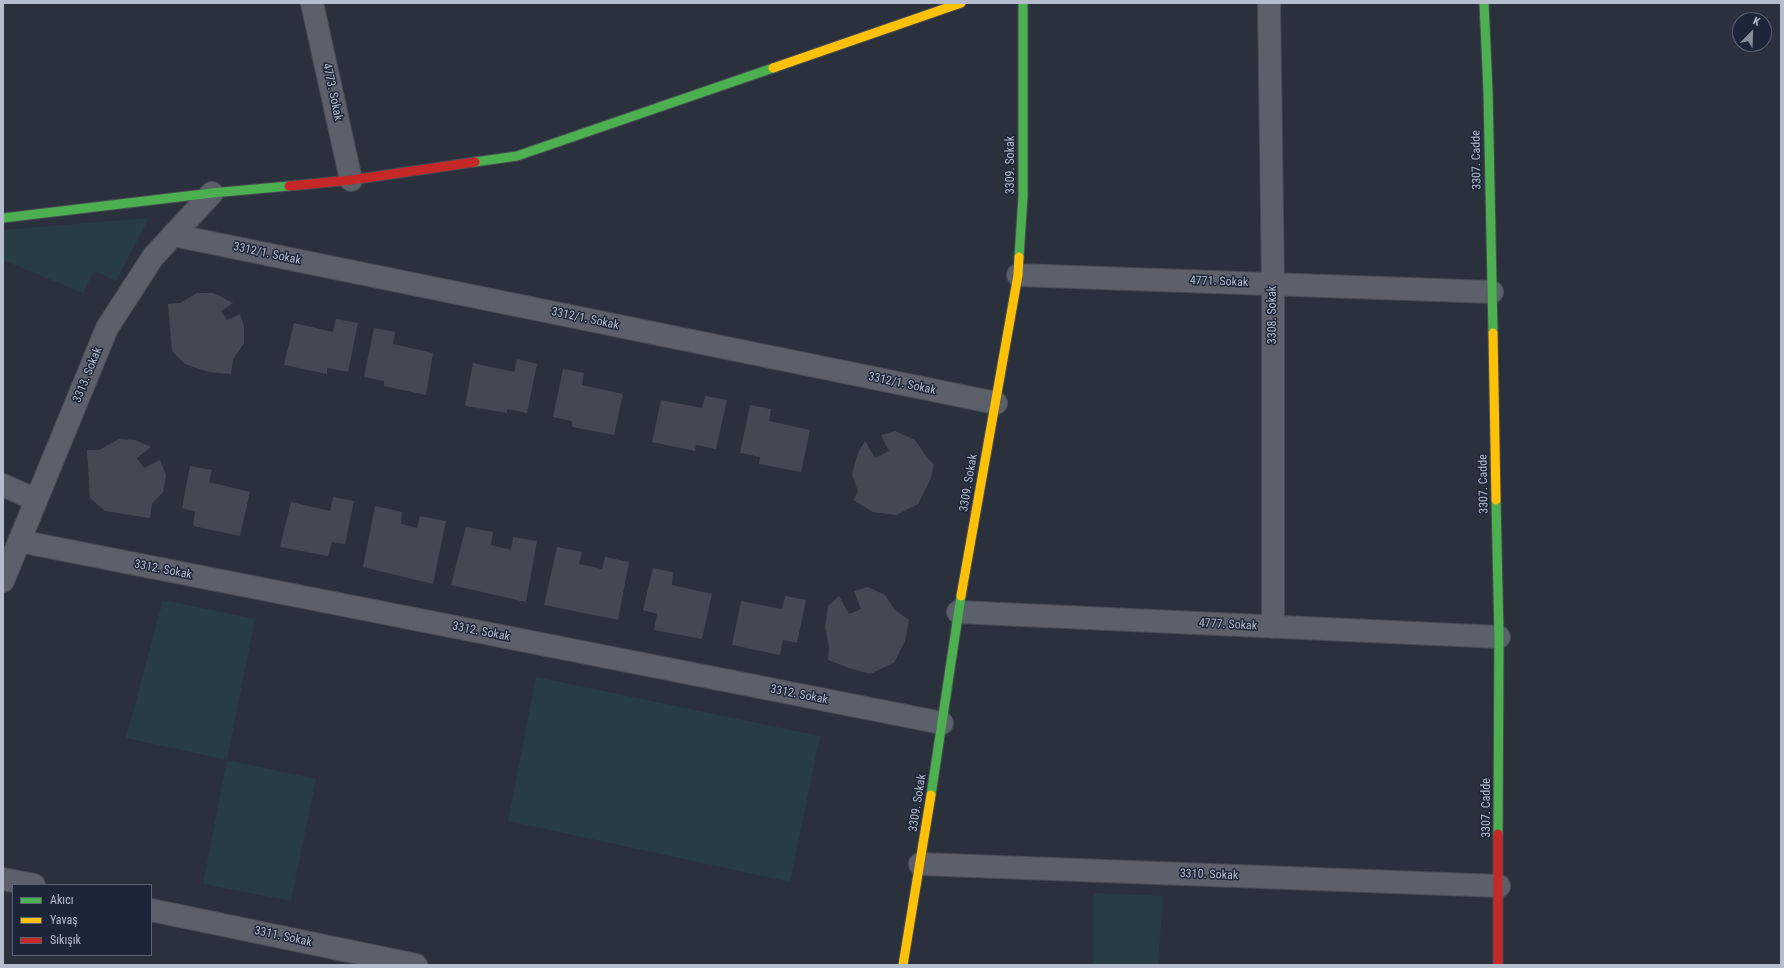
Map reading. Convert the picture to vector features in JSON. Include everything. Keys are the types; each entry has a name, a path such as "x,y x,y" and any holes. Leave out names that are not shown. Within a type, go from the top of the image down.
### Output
{"street":[{"name":"4773. Sokak","path":"312,3 351,180"},
{"path":"3,218 351,180 517,156 961,3"},
{"name":"3309. Sokak","path":"903,965 942,723 958,612 1018,275 1023,197 1023,3"},
{"name":"3308. Sokak","path":"1269,3 1273,284 1273,627"},
{"name":"3307. Cadde","path":"1484,3 1488,91 1499,637 1498,965"},
{"name":"3313. Sokak","path":"3,581 107,328 153,257 212,194"},
{"name":"3312/1. Sokak","path":"173,235 996,403"},
{"name":"4771. Sokak","path":"1018,275 1492,292"},
{"path":"3,485 36,500"},
{"name":"3312. Sokak","path":"19,541 942,723"},
{"name":"4777. Sokak","path":"958,612 1499,637"},
{"name":"3310. Sokak","path":"920,864 1499,886"},
{"path":"3,878 30,884"},
{"name":"3311. Sokak","path":"152,910 416,965"}],"shaded area":[{"path":"149,218 116,281 94,271 83,293 3,260 3,230"},
{"path":"163,600 255,619 227,760 126,738"},
{"path":"536,677 820,736 790,882 508,821"},
{"path":"227,760 316,779 291,901 203,884"},
{"path":"1094,893 1163,896 1158,965 1093,965"}],"building":[{"path":"197,293 214,293 233,303 221,311 227,320 240,314 244,326 244,343 233,360 231,374 209,372 185,364 172,351 168,304 180,303"},
{"path":"336,319 358,323 348,372 327,368 327,374 284,365 294,323 333,332"},
{"path":"374,328 395,332 393,344 433,353 426,395 384,386 384,381 364,377"},
{"path":"517,359 537,364 527,413 507,409 507,413 465,406 473,363 514,372"},
{"path":"563,369 584,373 582,385 623,394 614,435 572,427 572,421 553,417"},
{"path":"705,396 727,400 716,449 696,445 695,451 652,442 661,400 702,408"},
{"path":"750,405 771,409 769,421 810,430 801,472 759,464 760,457 740,453"},
{"path":"895,431 915,440 928,459 934,464 931,478 918,504 896,515 873,512 853,500 858,492 852,474 858,453 865,441 875,458 889,451 881,435"},
{"path":"119,439 135,440 151,447 137,458 144,468 160,460 166,475 163,492 152,504 150,518 105,511 90,498 87,450 99,450"},
{"path":"190,466 212,470 209,482 250,492 240,536 193,526 195,512 182,508"},
{"path":"333,497 354,501 345,544 332,542 328,556 280,547 291,502 330,511"},
{"path":"375,506 402,512 401,524 417,528 420,516 446,521 433,584 363,567"},
{"path":"466,527 493,532 491,545 511,550 513,537 537,541 526,602 451,585"},
{"path":"557,547 582,552 579,564 602,569 605,557 629,562 618,620 544,605"},
{"path":"653,568 673,572 672,585 712,594 702,639 654,630 657,614 643,610"},
{"path":"868,587 885,595 895,610 909,620 905,641 894,663 870,674 828,660 829,647 825,627 828,606 839,596 849,614 861,609 854,591"},
{"path":"785,596 806,600 797,643 783,640 780,655 732,645 741,601 782,609"}],"traffic: fast":[{"path":"1019,257 1023,197 1023,3"},
{"path":"1484,3 1488,91 1493,333"},
{"path":"475,162 517,156 773,68"},
{"path":"3,218 212,193 289,186"},
{"path":"1496,500 1499,637 1498,834"},
{"path":"931,795 961,596"}],"traffic: slow":[{"path":"773,68 961,3"},
{"path":"961,596 1018,275 1019,257"},
{"path":"1493,333 1496,500"},
{"path":"903,965 931,795"}],"traffic: jam":[{"path":"289,186 351,180 475,162"},
{"path":"1498,834 1498,965"}]}
